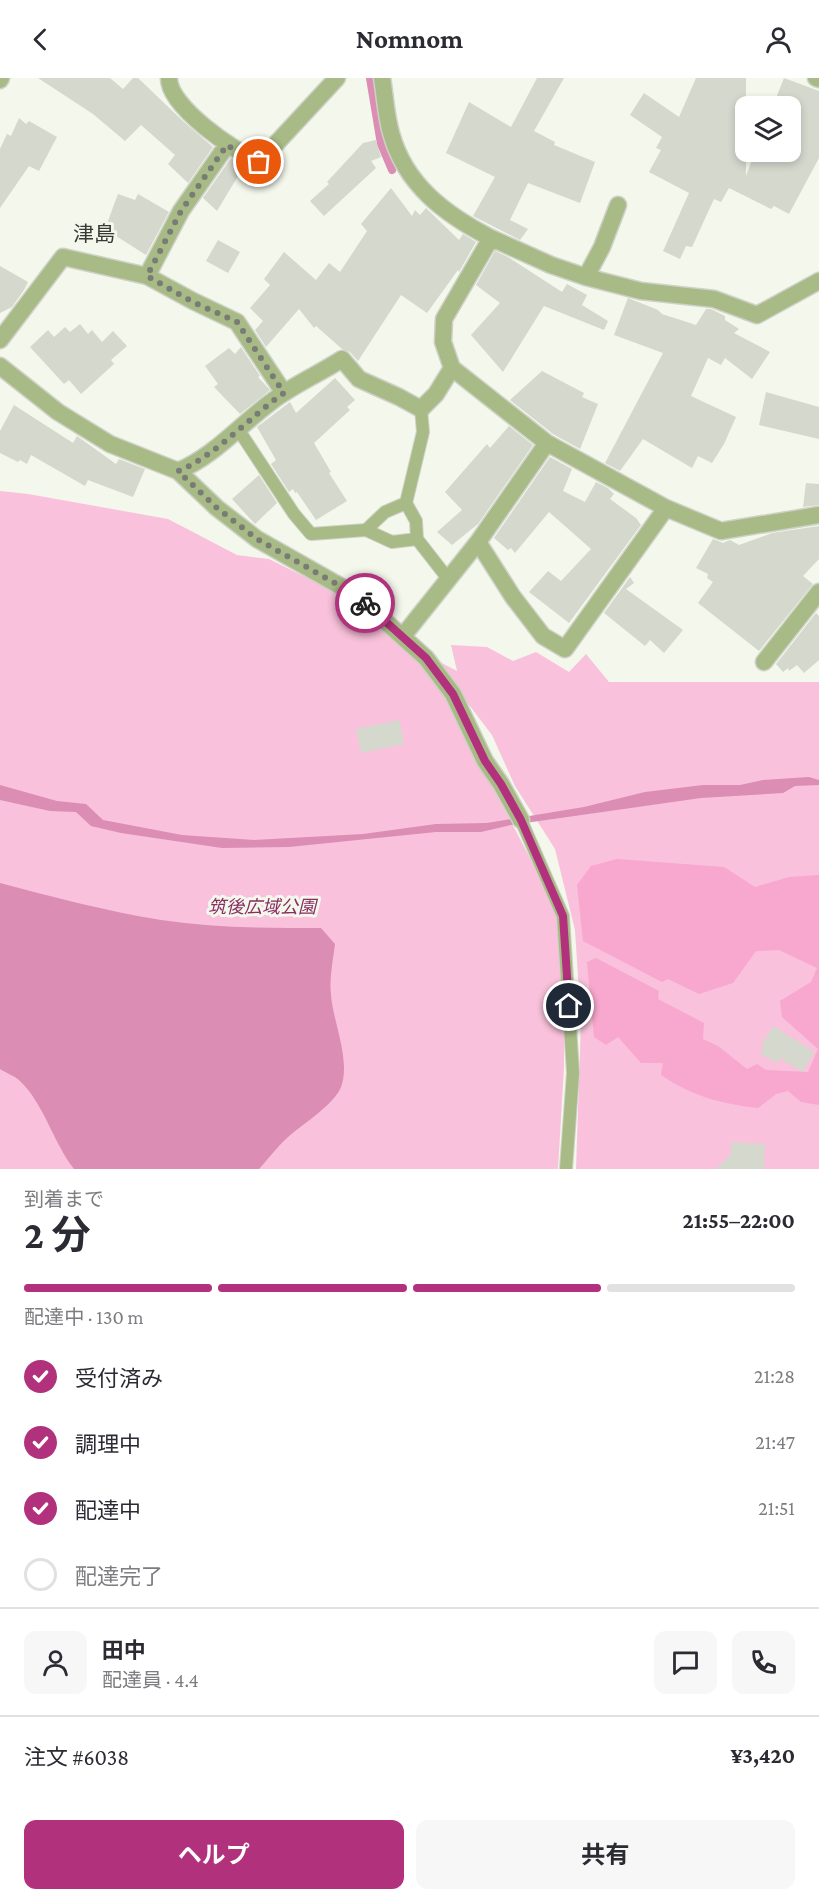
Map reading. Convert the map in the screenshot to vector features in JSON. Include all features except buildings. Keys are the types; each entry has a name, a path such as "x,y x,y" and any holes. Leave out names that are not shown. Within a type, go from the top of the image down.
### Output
{"street":[{"path":"169,78 172,92 202,126 243,156 259,162 337,78"},
{"path":"382,78 391,134 412,179 429,199 458,220 491,238 551,265 586,277 641,291 714,299 757,315 819,281"},
{"path":"147,276 181,211 227,145"},
{"path":"586,277 602,247 618,205"},
{"path":"491,238 444,319 443,342 452,368 547,443 666,508 721,531 819,516"},
{"path":"0,339 63,257 147,276 193,302 237,322 284,393"},
{"path":"178,471 211,451 284,393 342,359 359,379 421,409 436,394 452,368"},
{"path":"0,366 58,412 110,444 178,471 217,508 257,539 356,595 426,658 453,694 485,761 521,820"},
{"path":"403,636 478,542 547,443"},
{"path":"478,542 513,597 543,636 565,649 666,508"},
{"path":"764,662 819,592"}],"lane":[{"path":"421,409 423,432 406,503 416,521 417,539 449,580"},
{"path":"238,429 294,514 312,534 366,530 392,542 417,539"},
{"path":"366,530 385,512 406,503"},
{"path":"521,820 563,916 573,1073 566,1169"}],"green space":[{"name":"筑後広域公園","path":"0,491 168,519 237,555 269,559 345,597 427,663 529,856 556,913 564,970 564,1067 558,1169 0,1169"},
{"path":"451,645 487,647 513,661 536,652 569,672 586,654 609,682 819,682 819,1169 576,1169 581,1022 575,930 555,849 515,786 492,735 434,659 457,671"}],"shaded area":[{"path":"809,777 819,780 819,785 795,786 783,793 701,798 511,825 481,832 436,832 289,847 222,848 121,833 91,826 76,812 50,811 0,800 0,785 57,801 86,804 103,820 182,835 254,840 363,834 436,824 487,823 584,807 645,792"},
{"path":"617,859 724,867 755,887 789,877 819,875 819,1105 801,1102 788,1091 776,1094 758,1108 707,1098 661,1075 663,1063 641,1063 618,1037 606,1045 594,1037 587,962 596,958 659,991 658,999 704,1023 703,1039 718,1046 747,1069 757,1064 766,1070 808,1072 818,1049 782,1017 780,1001 811,982 817,968 779,950 756,951 733,983 699,994 668,979 662,982 583,941 577,885 591,866"},
{"path":"0,883 100,908 181,923 261,928 321,928 335,944 331,976 332,1006 344,1065 344,1076 337,1094 325,1108 283,1142 259,1169 74,1169 28,1090 18,1079 0,1069"}],"waterway":[{"path":"370,78 381,144 392,170"}],"way so far":[{"path":"259,162 243,156 227,145 181,211 147,276 193,302 237,322 284,393 211,451 178,471 217,508 257,539 356,595 365,603"}],"district":[{"name":"津島","path":"94,234"}],"route":[{"path":"365,603 426,658 453,694 485,761 521,820 563,916 569,1006"}]}
